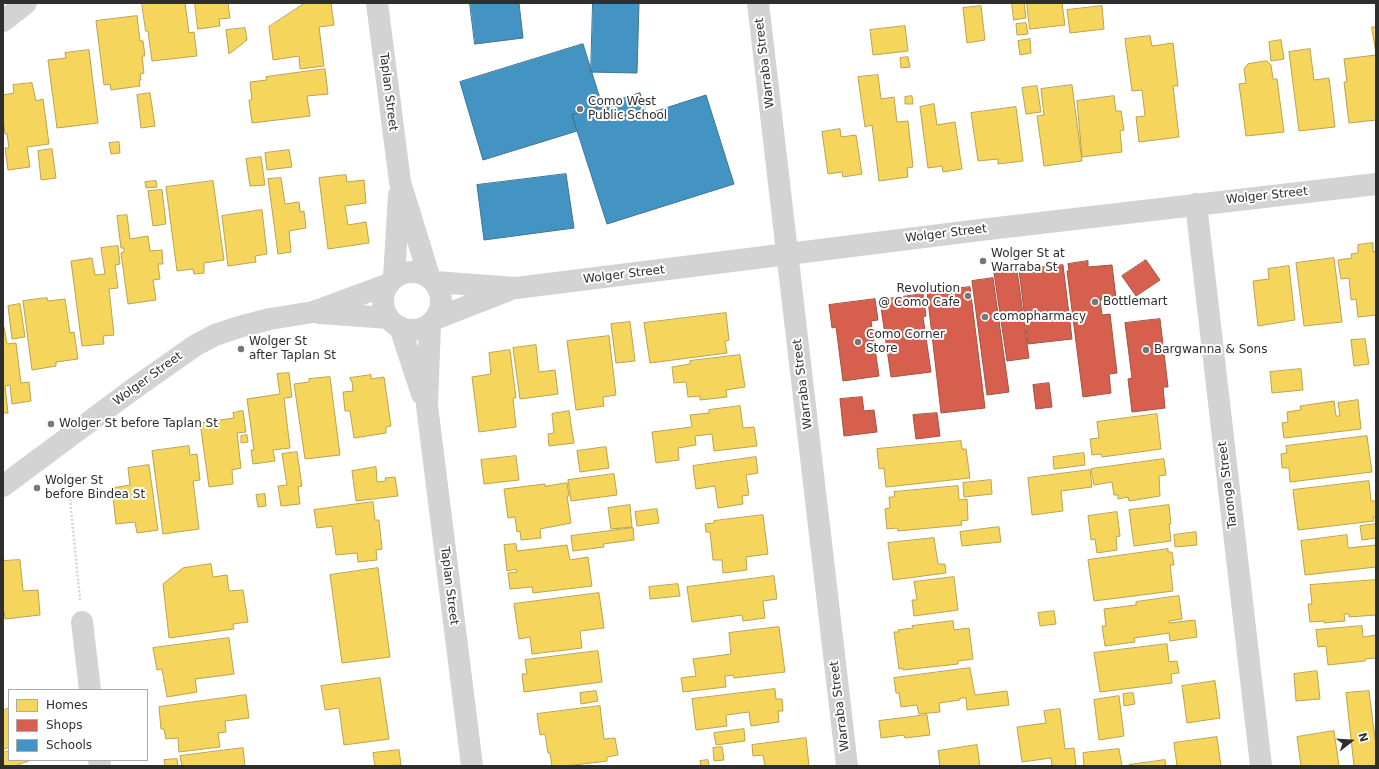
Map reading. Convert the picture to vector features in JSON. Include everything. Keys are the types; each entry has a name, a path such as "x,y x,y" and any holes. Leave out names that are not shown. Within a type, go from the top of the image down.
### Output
{"street":[{"path":"3,21 26,3"},
{"name":"Taplan Street","path":"377,3 400,182 432,279"},
{"name":"Warraba Street","path":"758,3 847,766"},
{"name":"Taplan Street","path":"391,281 400,182"},
{"name":"Wolger Street","path":"432,279 516,288 1196,204 1376,184"},
{"name":"Taronga Street","path":"1196,204 1261,766"},
{"path":"407,272 415,272 432,279 439,289 442,305 432,322 423,328 415,330 408,330 395,323 384,305 383,297 391,281 407,272"},
{"name":"Wolger Street","path":"3,486 136,386 196,345 239,327 270,319 313,312 391,281"},
{"name":"Wolger Street","path":"432,322 516,288"},
{"name":"Wolger Street","path":"313,312 395,323"},
{"name":"Taplan Street","path":"432,322 427,406 472,766"},
{"name":"Taplan Street","path":"395,323 427,406"},
{"path":"82,622 90,689"}],"path":[{"path":"68,479 82,622"}],"building: Homes":[{"path":"142,3 185,3 189,33 194,32 197,56 152,61"},
{"path":"195,3 228,3 230,18 219,19 220,26 198,29"},
{"path":"305,3 331,3 334,25 319,27 324,66 300,69 299,56 273,60 269,27"},
{"path":"1012,3 1024,3 1026,18 1014,20"},
{"path":"1027,3 1062,3 1065,25 1030,29"},
{"path":"981,6 985,40 967,43 963,8"},
{"path":"1102,6 1104,29 1070,33 1067,10"},
{"path":"137,16 140,41 143,41 145,56 142,56 144,73 140,74 140,86 111,90 110,84 104,85 96,21"},
{"path":"1026,23 1028,34 1017,35 1016,24"},
{"path":"905,26 908,51 873,55 870,30"},
{"path":"1372,27 1376,27 1376,55"},
{"path":"245,28 247,40 229,54 226,30"},
{"path":"1150,36 1152,46 1173,43 1178,86 1173,86 1179,137 1139,142 1136,117 1145,116 1142,90 1132,91 1125,39"},
{"path":"1030,39 1031,53 1020,55 1018,41"},
{"path":"1281,40 1284,59 1271,61 1269,42"},
{"path":"1310,49 1314,80 1329,78 1335,127 1299,131 1289,52"},
{"path":"89,50 98,123 57,128 48,60 66,58 65,53"},
{"path":"1376,55 1376,120 1349,123 1344,82 1347,82 1344,59"},
{"path":"908,57 910,67 901,68 900,58"},
{"path":"1267,61 1271,65 1273,79 1277,79 1284,132 1246,136 1239,84 1246,83 1244,69 1248,64"},
{"path":"325,69 328,94 307,96 310,116 252,123 249,100 252,100 250,82 267,80 266,77"},
{"path":"878,75 881,99 894,97 897,122 908,121 913,167 907,168 908,177 879,181 872,125 865,127 858,77"},
{"path":"32,83 36,101 43,99 49,144 27,147 30,167 8,170 5,148 9,148 3,118 3,95 14,93 13,85"},
{"path":"1072,85 1082,161 1044,166 1037,116 1044,115 1041,89"},
{"path":"1037,86 1041,112 1026,114 1022,88"},
{"path":"150,93 155,126 141,128 137,95"},
{"path":"912,96 913,104 905,104 905,97"},
{"path":"1114,96 1116,111 1121,111 1124,130 1120,131 1122,152 1082,157 1077,101"},
{"path":"934,104 937,125 955,122 962,169 943,172 942,166 928,168 920,107"},
{"path":"1016,107 1023,161 998,164 998,159 978,161 971,113"},
{"path":"840,129 841,137 856,135 862,174 843,177 842,172 828,174 822,132"},
{"path":"119,142 120,153 111,154 109,143"},
{"path":"52,149 56,178 41,180 38,151"},
{"path":"289,150 292,167 267,170 265,153"},
{"path":"261,157 265,185 250,186 246,159"},
{"path":"346,175 347,182 364,180 366,203 345,206 348,225 366,222 369,243 328,249 319,178"},
{"path":"281,178 285,204 299,202 300,212 304,211 306,228 289,231 291,252 278,254 268,179"},
{"path":"156,181 157,187 146,188 145,182"},
{"path":"213,181 224,260 204,263 204,273 194,274 193,269 177,271 166,187"},
{"path":"162,190 166,224 153,226 148,191"},
{"path":"262,210 267,254 255,256 256,262 228,266 222,216"},
{"path":"127,215 130,239 148,236 150,251 162,250 163,264 158,264 160,279 153,280 156,300 128,304 121,253 124,252 124,248 121,248 117,216"},
{"path":"1373,243 1373,252 1376,251 1376,315 1358,317 1356,299 1351,300 1349,278 1341,279 1338,260 1352,258 1351,254 1358,253 1358,245"},
{"path":"118,246 120,264 115,265 118,288 109,289 114,335 103,336 104,344 82,346 71,261 92,258 95,275 105,274 101,248"},
{"path":"1334,258 1342,322 1304,326 1296,263"},
{"path":"1289,266 1295,320 1258,326 1253,281 1269,279 1268,269"},
{"path":"47,298 48,301 65,299 70,333 74,332 78,359 56,362 56,366 32,370 23,301"},
{"path":"20,304 25,337 12,339 8,306"},
{"path":"726,313 729,340 725,341 727,353 650,363 644,323"},
{"path":"630,322 635,361 616,363 611,324"},
{"path":"3,327 7,344 16,343 21,383 29,382 31,401 12,404 10,385 5,386 8,413 3,413"},
{"path":"609,336 616,395 603,397 604,406 576,410 567,341"},
{"path":"1365,339 1369,364 1354,366 1351,340"},
{"path":"536,345 539,372 555,370 558,394 520,399 513,348"},
{"path":"510,350 516,398 513,398 516,427 479,432 472,377 491,374 489,353"},
{"path":"740,355 745,387 726,390 727,397 700,400 700,396 688,397 686,382 674,383 672,367 690,364 690,361"},
{"path":"1301,369 1303,390 1272,393 1270,372"},
{"path":"289,373 292,397 284,398 290,448 273,450 275,461 253,464 251,450 254,450 247,399 280,394 277,374"},
{"path":"371,375 371,379 384,377 391,426 386,427 386,433 354,438 350,411 345,411 343,392 353,391 352,381 350,378"},
{"path":"330,377 340,455 305,459 294,384 309,382 309,379"},
{"path":"1358,400 1361,429 1284,438 1282,423 1288,422 1287,412 1301,410 1300,406 1334,401 1336,416 1340,416 1338,403"},
{"path":"740,406 743,428 754,427 757,446 714,451 712,434 695,436 696,445 678,448 679,460 656,463 652,432 692,427 690,415 709,413 709,410"},
{"path":"243,411 246,432 237,433 241,468 232,470 233,484 209,487 200,423 234,418 233,413"},
{"path":"569,411 574,443 549,446 548,434 554,433 552,414"},
{"path":"1157,414 1161,449 1102,457 1101,454 1092,455 1090,439 1099,438 1097,422"},
{"path":"247,435 248,442 241,443 241,436"},
{"path":"1367,436 1372,472 1290,482 1289,468 1282,468 1281,454 1287,453 1286,446"},
{"path":"961,441 962,449 966,449 970,478 886,487 884,468 879,469 877,449"},
{"path":"189,446 190,455 197,454 200,480 193,481 199,529 163,534 152,451"},
{"path":"606,447 609,468 580,472 577,451"},
{"path":"297,452 302,486 298,487 300,504 281,506 278,486 287,485 282,454"},
{"path":"1084,453 1085,465 1054,469 1053,457"},
{"path":"516,456 519,480 484,484 481,460"},
{"path":"756,457 758,473 746,475 749,495 742,496 743,504 718,508 715,486 696,489 693,466"},
{"path":"1164,459 1166,475 1159,476 1160,496 1129,501 1128,497 1118,499 1118,495 1114,495 1112,482 1094,485 1091,469"},
{"path":"149,465 158,530 137,533 135,522 116,524 112,488 130,485 128,468"},
{"path":"376,467 377,482 386,481 385,478 395,477 398,496 356,501 352,471"},
{"path":"1090,470 1092,487 1061,491 1063,511 1032,515 1028,478"},
{"path":"614,474 617,495 571,501 568,480"},
{"path":"991,480 992,494 964,497 963,483"},
{"path":"1369,481 1371,501 1376,501 1376,517 1373,517 1374,521 1298,530 1293,490"},
{"path":"567,483 569,496 567,496 571,523 540,529 541,538 521,540 520,531 517,532 515,517 508,518 504,489"},
{"path":"958,486 959,500 967,499 968,520 961,521 962,525 898,531 897,528 887,529 885,509 890,508 889,497 895,497 894,492"},
{"path":"265,494 266,506 258,507 256,495"},
{"path":"373,502 375,520 379,520 382,549 376,550 377,560 358,562 357,553 336,555 332,526 317,528 314,510"},
{"path":"630,505 632,527 611,529 608,508"},
{"path":"1169,505 1171,541 1134,546 1129,510"},
{"path":"657,509 659,523 637,526 635,512"},
{"path":"1117,512 1120,536 1116,537 1117,550 1097,553 1095,539 1091,540 1088,516"},
{"path":"763,515 768,554 746,557 747,570 723,573 722,560 713,560 710,532 706,532 705,524 714,523 714,521"},
{"path":"1376,524 1376,538 1362,540 1360,526"},
{"path":"999,527 1001,542 962,546 960,532"},
{"path":"633,528 634,540 603,544 604,547 573,551 571,536"},
{"path":"1196,532 1197,545 1175,547 1174,535"},
{"path":"1347,535 1348,548 1376,545 1376,567 1305,575 1301,541"},
{"path":"934,538 938,564 945,564 946,573 893,580 888,543"},
{"path":"516,544 517,551 567,545 570,560 588,557 592,586 533,593 532,587 510,589 508,573 517,572 516,569 507,571 504,545"},
{"path":"1168,549 1168,552 1172,552 1174,565 1170,565 1173,591 1094,601 1088,560"},
{"path":"20,560 23,591 38,590 40,615 5,619 3,612 3,561"},
{"path":"211,564 213,577 227,575 229,591 243,590 248,622 233,624 234,629 169,638 163,584 183,568"},
{"path":"378,568 390,657 342,663 330,575"},
{"path":"774,576 777,599 763,601 765,618 743,621 742,615 692,622 687,587"},
{"path":"954,577 958,610 914,616 912,600 917,600 914,582"},
{"path":"1376,580 1376,615 1349,617 1349,614 1344,614 1345,621 1324,623 1324,621 1310,622 1308,604 1312,604 1310,585"},
{"path":"678,584 680,596 650,599 649,587"},
{"path":"599,593 604,628 580,631 582,648 532,654 530,637 519,639 514,604"},
{"path":"1179,596 1182,619 1169,621 1169,623 1195,620 1197,637 1170,641 1169,633 1134,638 1135,642 1105,646 1102,626 1106,626 1104,609 1136,605 1136,602"},
{"path":"1054,611 1056,624 1040,626 1038,613"},
{"path":"953,621 954,630 969,628 973,659 958,661 958,664 903,670 903,668 899,669 894,632 913,628 912,626"},
{"path":"1362,626 1363,637 1376,635 1376,658 1365,659 1365,661 1328,665 1326,646 1318,647 1316,630"},
{"path":"779,627 785,672 734,678 733,675 725,676 726,687 683,692 681,678 696,676 693,659 731,654 729,633"},
{"path":"229,638 234,674 195,679 197,692 167,697 162,669 157,670 153,648"},
{"path":"1167,644 1169,662 1177,661 1179,673 1171,674 1172,683 1100,692 1094,653"},
{"path":"598,651 602,682 524,692 522,674 527,674 525,660"},
{"path":"970,668 975,695 1007,691 1009,705 967,710 966,698 960,698 960,700 939,703 940,712 919,714 917,705 901,707 899,693 896,693 894,678"},
{"path":"1317,671 1320,699 1296,701 1294,674"},
{"path":"380,678 389,739 344,745 339,708 325,710 321,686"},
{"path":"1215,681 1220,718 1187,723 1182,686"},
{"path":"775,689 776,699 782,699 783,711 778,711 779,722 751,726 749,712 726,715 727,726 696,730 692,699"},
{"path":"596,691 598,701 581,704 580,693"},
{"path":"1369,691 1376,746 1376,766 1354,766 1346,693"},
{"path":"1133,693 1135,704 1124,706 1123,694"},
{"path":"246,695 249,718 225,721 226,732 218,733 220,747 179,752 178,738 166,739 164,729 161,729 159,707"},
{"path":"1119,696 1124,736 1099,740 1094,700"},
{"path":"600,706 604,739 615,738 618,755 607,757 607,761 566,766 552,766 545,734 540,735 537,714"},
{"path":"8,708 8,748 3,750 3,711"},
{"path":"1060,709 1065,749 1074,748 1076,766 1052,766 1051,758 1022,762 1017,727 1046,723 1044,711"},
{"path":"927,715 930,735 905,738 904,735 881,738 879,721"},
{"path":"744,729 745,741 716,745 714,733"},
{"path":"1334,731 1339,766 1301,766 1297,737"},
{"path":"1217,737 1221,766 1177,766 1174,743"},
{"path":"806,738 809,766 765,766 763,755 753,756 752,745"},
{"path":"977,745 980,766 940,766 938,751"},
{"path":"722,747 724,760 714,761 713,748"},
{"path":"243,748 245,766 182,766 180,756"},
{"path":"1119,749 1122,766 1084,766 1083,753"},
{"path":"399,750 401,765 375,766 373,753"},
{"path":"8,751 8,761 28,761 15,766 3,766 3,753"},
{"path":"177,759 178,766 165,766 164,760"},
{"path":"708,760 709,766 701,766 700,761"},
{"path":"1165,760 1166,766 1129,766 1129,765"}],"building: Shops":[{"path":"1146,260 1160,280 1136,296 1122,276"},
{"path":"1088,261 1088,267 1112,265 1116,298 1100,300 1102,315 1110,314 1117,373 1109,374 1111,393 1083,397 1067,271 1069,271 1068,264"},
{"path":"1063,265 1072,339 1028,344 1019,270"},
{"path":"1017,270 1029,358 1007,361 994,273"},
{"path":"993,278 1009,392 987,395 972,281"},
{"path":"970,287 985,408 941,413 927,292"},
{"path":"923,294 926,316 923,317 931,372 891,377 880,300"},
{"path":"875,299 878,320 871,321 879,376 843,381 836,327 832,328 829,305"},
{"name":"Bargwanna & Sons","path":"1160,319 1168,387 1163,387 1165,408 1132,412 1128,379 1132,378 1125,323"},
{"path":"1049,383 1052,407 1036,409 1033,385"},
{"path":"862,397 864,411 874,410 877,432 844,436 840,399"},
{"path":"937,413 940,436 916,439 913,415"}],"building: Schools":[{"path":"470,3 519,3 523,38 475,44"},
{"path":"593,3 639,3 637,73 591,72"},
{"path":"583,44 602,105 572,115 577,131 483,160 460,82"},
{"path":"640,93 647,114 706,95 734,184 607,224 572,115"},
{"path":"566,174 574,228 484,240 477,185"}],"place":[{"name":"Como West Public School","path":"580,109"},
{"name":"Wolger St at Warraba St","path":"983,261"},
{"name":"Revolution @ Como Cafe","path":"968,296"},
{"name":"Bottlemart","path":"1095,302"},
{"name":"comopharmacy","path":"985,317"},
{"name":"Como Corner Store","path":"858,342"},
{"name":"Wolger St after Taplan St","path":"241,349"},
{"name":"Bargwanna & Sons","path":"1146,350"},
{"name":"Wolger St before Taplan St","path":"51,424"},
{"name":"Wolger St before Bindea St","path":"37,488"}]}
